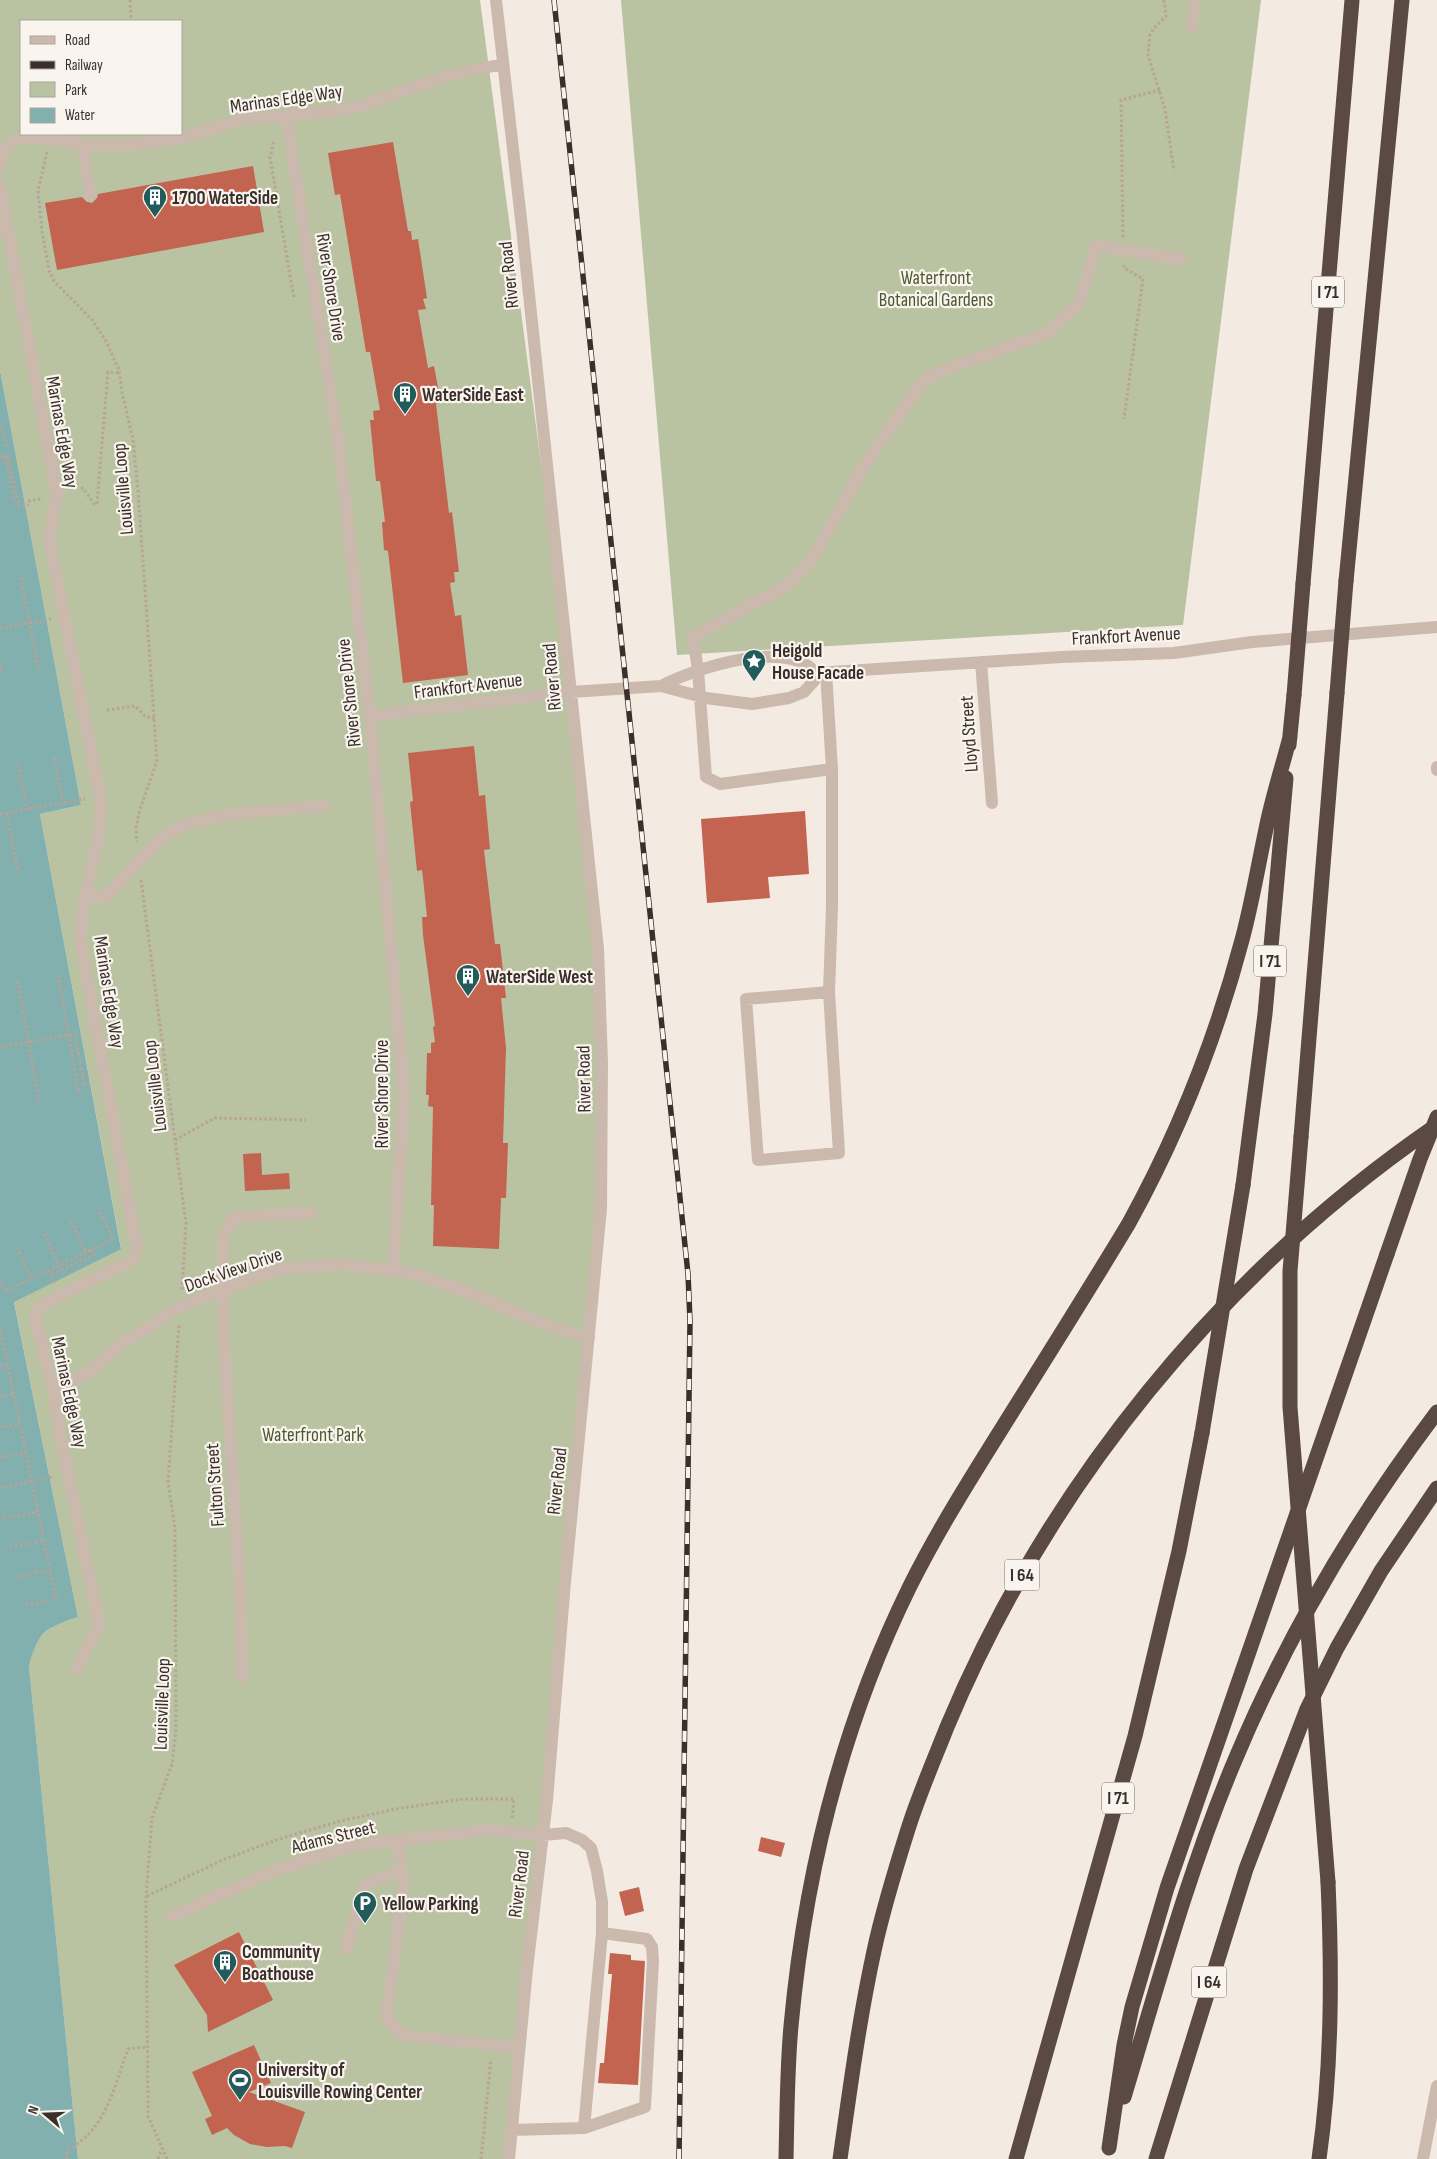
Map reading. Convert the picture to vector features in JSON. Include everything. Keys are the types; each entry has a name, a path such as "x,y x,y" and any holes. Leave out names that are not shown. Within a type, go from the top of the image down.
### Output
{"highway":[{"name":"I 71","path":"1016,2159 1135,1736 1179,1551 1202,1432 1243,1184 1265,1014 1294,695 1352,0"},
{"name":"I 71","path":"1319,2159 1331,2030 1331,1964 1328,1882 1290,1407 1290,1271 1336,693 1402,0"},
{"path":"786,2159 791,2029 804,1919 824,1822 839,1766 858,1711 890,1629 932,1545 965,1487 1129,1223 1149,1188 1173,1136 1214,1033 1231,980 1251,901 1266,827 1290,737"},
{"path":"1107,2154 1124,2045 1132,2007 1167,1888 1420,1159 1437,1117"},
{"name":"I 64","path":"840,2159 853,2067 875,1948 910,1822 960,1697 1018,1581 1053,1524 1106,1447 1170,1365 1214,1316 1259,1269 1332,1204 1386,1161 1437,1126"},
{"path":"1107,2154 1196,1864 1235,1760 1266,1692 1332,1567 1379,1492 1437,1412"},
{"name":"I 64","path":"1156,2159 1246,1869 1307,1709 1337,1648 1381,1571 1437,1488"}],"street":[{"name":"River Road","path":"496,0 598,949 602,1063 601,1209 543,1835 519,2048 509,2159"},
{"path":"1192,27 1195,0"},
{"name":"Marinas Edge Way","path":"0,168 1,158 8,144 23,138 48,138 83,145 129,145 180,139 244,119 338,111 360,106 450,75 503,64"},
{"name":"River Shore Drive","path":"286,115 338,439 370,718 404,1095 393,1271"},
{"path":"83,145 90,195"},
{"name":"Marinas Edge Way","path":"0,185 4,230 57,495 49,538 101,801 99,835 85,896 80,940 137,1247 134,1258 126,1264 41,1306 35,1318 54,1392 58,1425 99,1623 77,1669"},
{"path":"832,769 720,784 706,777 698,670 693,637 789,584 812,560 862,469 922,382 941,371 1046,334 1080,302 1096,246 1180,258"},
{"name":"Frankfort Avenue","path":"661,686 698,670 763,658 799,660 821,672 1174,653 1252,642 1437,627"},
{"name":"Lloyd Street","path":"981,662 992,803"},
{"path":"821,672 832,769 832,906 829,992 839,1153 758,1160 746,999 829,992"},
{"name":"Frankfort Avenue","path":"370,718 393,713 571,692 661,686 700,696 752,704 789,698 804,692 821,672"},
{"path":"85,896 103,897 110,893 162,839 174,830 215,817 324,806"},
{"name":"Fulton Street","path":"242,1678 240,1590 224,1344 223,1237 234,1217 312,1213"},
{"name":"Dock View Drive","path":"54,1392 90,1371 120,1345 180,1308 224,1289 281,1269 342,1264 416,1274 482,1298 543,1324 589,1338"},
{"name":"Adams Street","path":"172,1916 281,1868 358,1845 487,1830 543,1835 566,1833 582,1840 591,1848 602,1902 602,1934 584,2128"},
{"path":"396,1840 404,1886 386,2017 402,2035 519,2048"},
{"path":"346,1949 365,1885 402,1870"},
{"path":"511,2130 584,2128 645,2107 654,1961 652,1947 647,1939 602,1934"},
{"path":"1423,2159 1437,2086"}],"path":[{"path":"130,0 131,20"},
{"path":"1164,0 1166,16 1150,35 1148,55 1165,109 1173,150 1174,171"},
{"path":"276,136 270,157 294,299"},
{"name":"Louisville Loop","path":"48,149 38,192 49,270 54,281 92,320 106,341 120,373 133,440 155,719 156,761 140,809 136,828 138,850"},
{"path":"81,489 83,488 95,505 97,504 108,372 120,373"},
{"path":"0,425 8,449"},
{"path":"0,457 8,455 19,507 46,498"},
{"path":"5,456 14,501"},
{"path":"21,577 38,668"},
{"path":"0,628 51,619"},
{"path":"0,665 2,675"},
{"path":"107,710 135,706 145,716 155,719"},
{"path":"54,758 62,803"},
{"path":"18,764 27,810"},
{"path":"0,814 85,799"},
{"path":"7,813 18,873"},
{"name":"Louisville Loop","path":"141,874 186,1224 181,1296"},
{"path":"58,975 79,1094"},
{"path":"18,981 39,1101"},
{"path":"0,1046 75,1034 84,1084 94,1082"},
{"path":"175,1140 215,1118 306,1120"},
{"path":"0,1279 6,1291 113,1239 98,1208"},
{"path":"71,1222 86,1252"},
{"path":"44,1234 59,1265"},
{"path":"17,1247 32,1278"},
{"path":"55,1285 51,1275 94,1255 91,1249"},
{"name":"Louisville Loop","path":"167,2159 148,2116 146,1897 152,1818 172,1764 176,1732 176,1529 168,1482 180,1319"},
{"path":"0,1328 26,1453 34,1482 38,1512 56,1599 22,1606"},
{"path":"0,1366 7,1364"},
{"path":"0,1397 14,1394"},
{"path":"0,1427 20,1424"},
{"path":"0,1458 26,1453"},
{"path":"0,1488 53,1477"},
{"path":"3,1518 38,1512"},
{"path":"10,1547 44,1541"},
{"path":"15,1577 50,1570"},
{"path":"146,1897 225,1859 279,1839 340,1821 401,1808 463,1799 514,1799 512,1814"},
{"path":"67,2159 67,2150 80,2143 104,2116 128,2049 148,2047"},
{"path":"481,2159 491,2063"},
{"path":"158,2159 162,2148"}],"green space":[{"name":"Waterfront Park","path":"0,0 480,0 571,692 598,949 601,1209 513,2159 78,2159 29,1666 35,1642 53,1625 78,1617 14,1301 121,1248 40,814 81,805 0,370"},
{"name":"Waterfront Botanical Gardens","path":"621,0 1261,0 1183,625 677,655"}],"water":[{"path":"0,370 81,805 40,814 121,1249 14,1302 78,1617 50,1628 39,1638 29,1666 78,2159 0,2159"}],"building":[{"name":"WaterSide East","path":"393,142 408,231 411,231 412,240 418,239 427,298 423,299 426,309 418,310 428,368 434,366 441,403 436,404 449,513 452,512 459,572 454,572 455,582 450,583 455,616 461,615 468,675 403,683 388,551 384,550 382,522 385,522 380,481 376,481 370,420 374,420 373,411 380,410 370,352 366,352 340,194 335,195 328,153"},
{"name":"1700 WaterSide","path":"253,166 264,232 57,270 45,203 82,197 87,202 92,203 98,194"},
{"name":"WaterSide West","path":"474,746 479,796 485,795 490,849 484,850 495,944 500,944 506,998 501,998 506,1048 503,1143 508,1143 506,1198 501,1198 499,1249 433,1246 434,1205 431,1205 433,1107 428,1106 429,1095 426,1095 427,1053 431,1053 431,1043 435,1042 433,1027 435,1026 423,935 422,917 427,917 423,878 422,870 417,871 410,802 413,801 408,753"},
{"path":"805,811 809,874 768,877 770,898 707,903 701,819"},
{"path":"261,1153 262,1175 289,1173 290,1189 245,1191 243,1154"},
{"path":"761,1837 785,1843 781,1857 758,1851"},
{"path":"639,1887 644,1911 625,1916 619,1892"},
{"name":"Community Boathouse","path":"239,1932 273,2000 208,2032 207,2015 174,1965"},
{"path":"610,1953 631,1955 631,1960 645,1961 638,2085 598,2083 600,2063 604,2063 612,1974 608,1974"},
{"name":"University of Louisville Rowing Center","path":"254,2045 271,2083 249,2092 305,2112 292,2148 250,2144 234,2135 227,2128 212,2135 205,2119 212,2116 192,2072"}],"railway":[{"path":"554,0 688,1274 690,1321 679,2159"}],"place":[{"name":"1700 WaterSide","path":"155,218"},
{"name":"WaterSide East","path":"405,415"},
{"name":"Heigold House Facade","path":"754,682"},
{"name":"WaterSide West","path":"468,997"},
{"name":"Yellow Parking","path":"365,1924"},
{"name":"Community Boathouse","path":"225,1983"},
{"name":"University of Louisville Rowing Center","path":"240,2101"}]}
